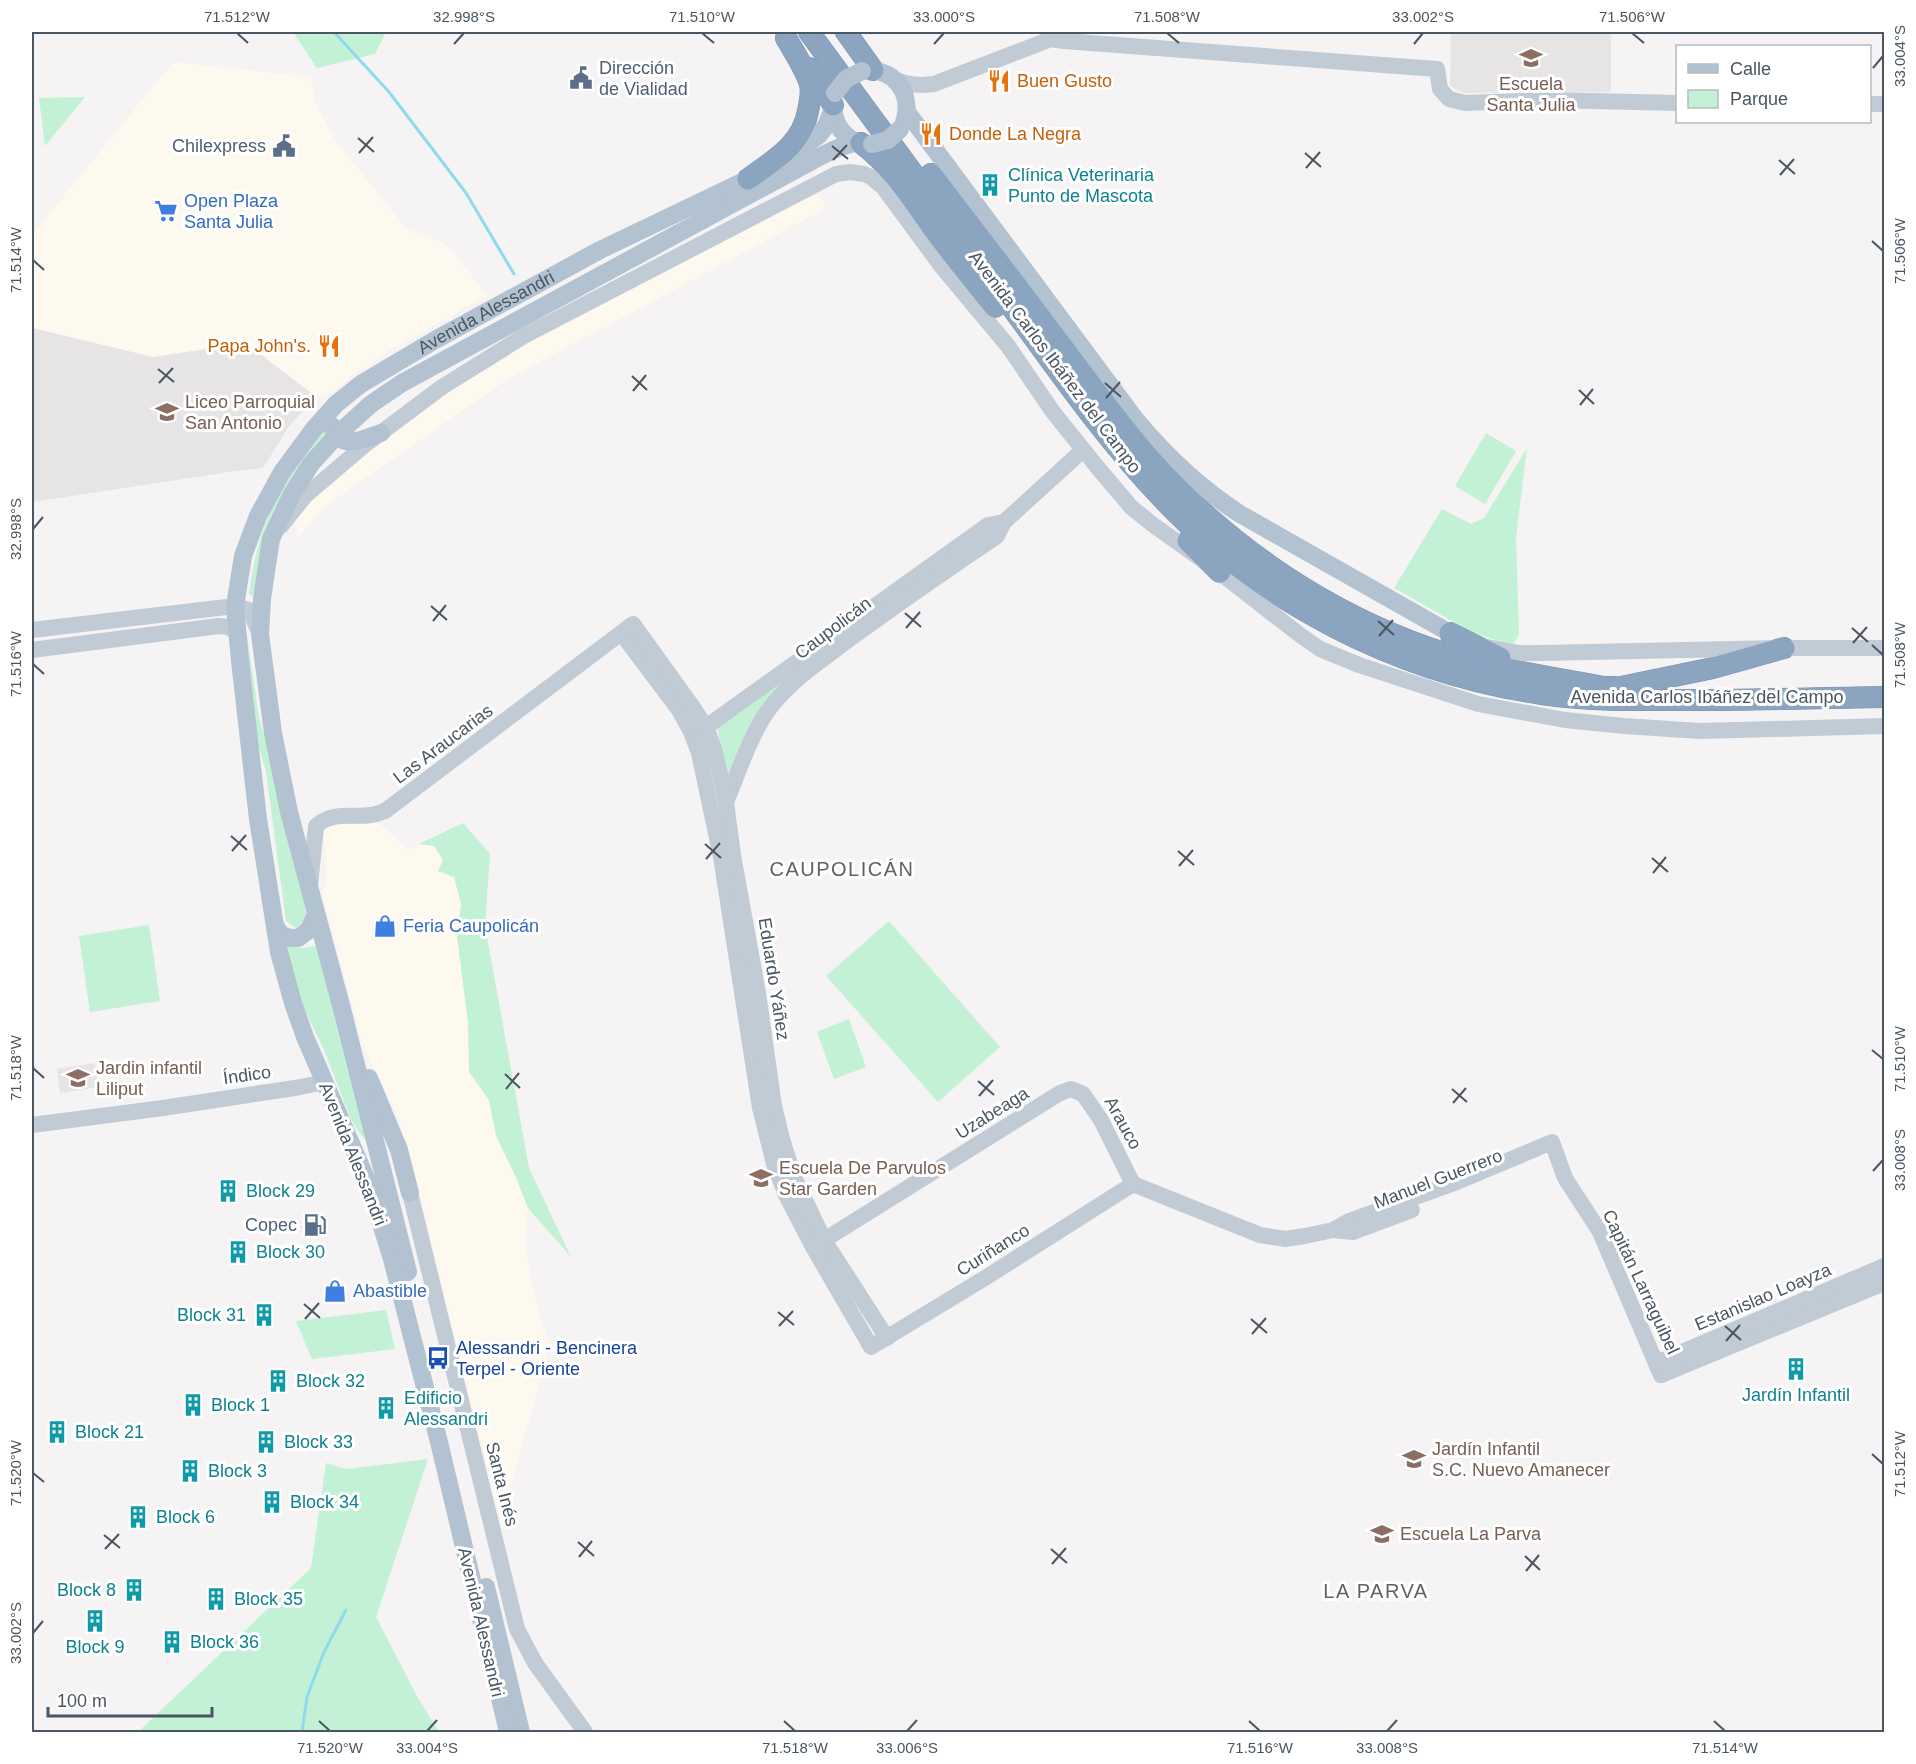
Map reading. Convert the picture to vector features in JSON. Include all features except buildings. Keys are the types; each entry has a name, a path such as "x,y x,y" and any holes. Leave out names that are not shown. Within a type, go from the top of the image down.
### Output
{"highway":[{"name":"Avenida Carlos Ibáñez del Campo","path":"809,32 1088,411 1158,495 1200,536 1246,572 1296,605 1330,625 1375,646 1430,667 1476,681 1542,694 1599,699 1700,700 1884,697"},
{"name":"Avenida Carlos Ibáñez del Campo","path":"825,32 1132,439 1217,525 1262,560 1305,588 1350,614 1390,633 1439,651 1525,674 1604,687 1884,684"},
{"path":"846,32 867,70"},
{"path":"784,35 833,102"},
{"path":"748,179 794,143 805,126 808,115 811,100 809,81 784,35"},
{"path":"863,143 892,172 963,268 1047,372 1088,411"},
{"path":"1104,431 1130,472 1154,503 1185,539 1220,572"},
{"path":"1450,633 1482,651 1569,681"},
{"path":"1621,687 1713,668 1784,648"}],"main road":[{"path":"867,70 882,72 894,79 905,94 905,117 888,140 863,143 848,137 835,120 833,102 846,79 867,70"},
{"name":"Avenida Alessandri","path":"508,1732 439,1442 392,1259 369,1185 305,1037 293,1003 273,921 258,819 235,606 243,556 258,516 282,472 313,430 336,405 361,384 435,340 600,250 748,179 792,155 809,144 826,126 833,102"},
{"name":"Avenida Carlos Ibáñez del Campo","path":"905,117 1136,420 1173,461 1240,514 1450,633"},
{"name":"Avenida Alessandri","path":"521,1732 357,1066 289,812 273,733 261,634 262,599 271,539 284,509 311,464 337,435 371,404 402,383 821,156 838,148 863,143"},
{"path":"361,384 332,419 332,427 345,441 356,442 381,433"},
{"path":"273,921 276,930 293,938 306,933 316,914"},
{"path":"357,1066 368,1076 375,1092 399,1150 410,1193"},
{"path":"342,1124 366,1147 398,1172 410,1193"}],"street":[{"path":"894,79 916,85 934,84 1051,39 1437,69 1440,89 1449,99 1465,103 1547,100 1676,103"},
{"path":"905,117 934,84"},
{"name":"Avenida Carlos Ibáñez del Campo","path":"759,213 836,174 857,172 871,177 883,188 949,276 1008,346 1044,400 1083,450 1137,512 1320,649 1359,665 1460,699 1493,708 1586,723 1701,731 1884,726"},
{"name":"Avenida Alessandri","path":"271,539 305,496 351,456 442,387 524,336 759,213"},
{"name":"Caupolicán","path":"726,802 750,744 764,717 780,695 808,670 902,601 997,536 1004,522 1083,450"},
{"name":"Caupolicán","path":"698,729 988,525 1004,522"},
{"path":"32,630 235,606"},
{"name":"Avenida Alessandri","path":"235,606 249,610 261,634"},
{"path":"32,650 219,626 229,627 238,634"},
{"name":"Eduardo Yáñez","path":"627,629 679,710 714,748 726,802 733,855 758,993 774,1106 782,1139 818,1244 871,1347"},
{"name":"Las Araucarias","path":"310,890 316,826 321,822 343,815 372,815 385,811 627,629"},
{"name":"Avenida Carlos Ibáñez del Campo","path":"1450,633 1490,648 1519,652 1884,648"},
{"name":"Eduardo Yáñez","path":"698,729 699,753 721,857 760,1108 778,1174 786,1195 818,1244 886,1338"},
{"name":"Índico","path":"32,1125 163,1108 325,1082"},
{"name":"Uzabeaga","path":"818,1244 1060,1093 1071,1089"},
{"name":"Arauco","path":"1071,1089 1083,1094 1101,1120 1133,1184"},
{"name":"Manuel Guerrero","path":"1133,1184 1260,1235 1285,1239 1333,1230 1353,1232 1461,1192 1554,1148"},
{"name":"Capitán Larraguibel","path":"1554,1148 1572,1190 1600,1232 1659,1369"},
{"name":"Curiñanco","path":"871,1347 1133,1184"},
{"name":"Santa Inés","path":"410,1193 515,1623 531,1658 585,1732"},
{"name":"Estanislao Loayza","path":"1659,1369 1884,1266"},
{"name":"Estanislao Loayza","path":"1659,1369 1884,1283"}],"shaded area":[{"name":"Escuela Santa Julia","path":"1451,32 1611,32 1611,92 1463,93 1450,86"},
{"path":"173,62 310,77 316,104 335,140 407,229 441,242 453,251 487,296 393,348 352,376 332,393 315,396 246,343 153,357 32,328 32,235"},
{"path":"817,194 827,208 508,379 324,507 297,538 296,518 320,489 384,437 519,344 719,241"},
{"name":"Liceo Parroquial San Antonio","path":"32,328 153,357 246,343 315,396 288,428 263,468 32,502"},
{"path":"376,820 408,850 419,844 434,846 443,860 438,871 454,877 461,904 457,936 468,1023 469,1072 489,1100 496,1136 528,1208 525,1247 540,1319 550,1343 501,1524 408,1147 395,1110 361,1039 322,892 327,880 323,830 327,826"},
{"name":"Jardin infantil Liliput","path":"95,1063 98,1087 60,1093 57,1069"}],"green space":[{"path":"293,32 386,32 375,54 317,68"},
{"path":"85,97 45,146 39,98"},
{"path":"323,431 328,431 260,558 253,596 249,594 254,564 272,506 291,473"},
{"path":"1486,433 1516,451 1485,504 1455,486"},
{"path":"1527,448 1516,537 1519,635 1512,645 1473,633 1394,588 1442,509 1471,524 1484,518"},
{"path":"245,635 247,635 259,718 275,771 308,916 306,926 296,928 286,921 266,772 257,740"},
{"path":"795,671 728,780 717,727"},
{"path":"463,823 490,854 485,926 529,1168 571,1257 528,1208 496,1136 489,1100 469,1072 468,1023 457,936 461,904 454,877 438,871 443,860 434,846 419,844"},
{"path":"889,921 1000,1047 938,1102 826,976"},
{"path":"149,925 160,1001 90,1012 79,936"},
{"path":"284,945 301,948 315,946 326,966 367,1141 350,1117 324,1050 300,1000"},
{"path":"849,1019 866,1067 834,1079 817,1032"},
{"path":"386,1310 395,1349 312,1359 296,1321"},
{"path":"428,1459 376,1617 418,1698 439,1732 123,1732 140,1730 311,1568 326,1463 346,1469"}],"waterway":[{"path":"334,32 389,92 466,193 514,274"},
{"path":"302,1732 307,1697 324,1652 346,1610"}],"place":[{"name":"Escuela Santa Julia","path":"1531,58"},
{"name":"Dirección de Vialidad","path":"581,78"},
{"name":"Buen Gusto","path":"999,81"},
{"name":"Donde La Negra","path":"931,134"},
{"name":"Chilexpress","path":"284,146"},
{"name":"Clínica Veterinaria Punto de Mascota","path":"990,185"},
{"name":"Open Plaza Santa Julia","path":"166,211"},
{"name":"Papa John's.","path":"329,346"},
{"name":"Liceo Parroquial San Antonio","path":"167,412"},
{"name":"Feria Caupolicán","path":"385,926"},
{"name":"Jardin infantil Liliput","path":"78,1078"},
{"name":"Escuela De Parvulos Star Garden","path":"761,1178"},
{"name":"Block 29","path":"228,1191"},
{"name":"Copec","path":"315,1225"},
{"name":"Block 30","path":"238,1252"},
{"name":"Abastible","path":"335,1291"},
{"name":"Block 31","path":"264,1315"},
{"name":"Alessandri - Bencinera Terpel - Oriente","path":"438,1358"},
{"name":"Jardín Infantil","path":"1796,1369"},
{"name":"Block 32","path":"278,1381"},
{"name":"Block 1","path":"193,1405"},
{"name":"Edificio Alessandri","path":"386,1408"},
{"name":"Block 21","path":"57,1432"},
{"name":"Block 33","path":"266,1442"},
{"name":"Jardín Infantil S.C. Nuevo Amanecer","path":"1414,1459"},
{"name":"Block 3","path":"190,1471"},
{"name":"Block 34","path":"272,1502"},
{"name":"Block 6","path":"138,1517"},
{"name":"Escuela La Parva","path":"1382,1534"},
{"name":"Block 8","path":"134,1590"},
{"name":"Block 35","path":"216,1599"},
{"name":"Block 9","path":"95,1621"},
{"name":"Block 36","path":"172,1642"}],"district":[{"name":"CAUPOLICÁN","path":"842,869"},
{"name":"LA PARVA","path":"1376,1591"}]}
